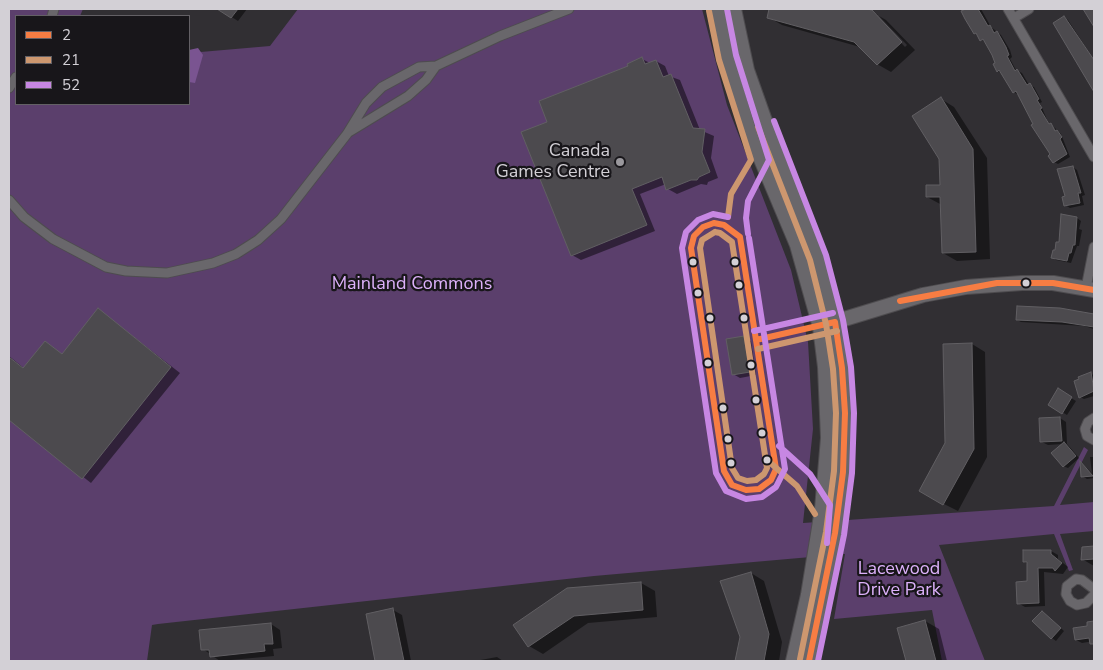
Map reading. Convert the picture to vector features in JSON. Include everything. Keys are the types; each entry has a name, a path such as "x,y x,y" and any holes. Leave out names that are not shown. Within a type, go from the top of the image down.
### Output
{"main road":[{"path":"718,9 727,57 749,131 797,245 820,326 828,405 826,469 819,534 793,661"},
{"path":"734,9 747,70 781,166 818,258 836,322 842,368 845,413 843,472 836,533 809,661"},
{"path":"820,326 916,297 966,287 1022,282 1052,283 1090,289"}],"street":[{"path":"9,200 24,216 53,239 90,260 106,266 148,274 194,269 236,254 258,240 281,219 347,134 366,104 382,88 420,67 436,66 500,36 569,9"},
{"path":"1008,9 1094,157"},
{"path":"1014,18 1029,9"},
{"path":"347,134 408,96 426,80 436,66"},
{"path":"1090,289 1094,247"},
{"path":"1094,418 1088,422 1085,429 1087,436 1094,440"},
{"path":"1094,588 1082,580 1076,579 1069,583 1066,590 1070,601 1077,605 1086,603 1094,595"}],"green space":[{"name":"Mainland Commons","path":"9,9 83,9 80,15 15,15 15,105 190,105 190,53 270,46 298,9 702,9 727,105 791,270 808,342 813,429 803,523 1054,506 1084,447 1088,450 1060,505 1094,502 1094,531 1060,534 1073,570 1069,571 1054,534 939,545 985,661 942,661 932,610 834,619 845,554 594,576 158,624 152,625 147,661 9,661"}],"shaded area":[{"path":"198,48 203,55 195,83 190,82 190,50"}],"building":[{"path":"217,9 238,9 231,18"},
{"path":"769,9 872,10 902,42 877,65 854,42 767,18"},
{"path":"978,9 994,33 997,31 1006,47 1009,55 1007,56 1015,71 1017,69 1027,85 1030,83 1039,99 1037,100 1042,108 1040,109 1049,124 1051,123 1055,131 1057,130 1062,137 1060,139 1067,154 1053,163 1048,156 1050,154 1031,125 1033,124 1016,91 1013,93 999,70 997,72 993,64 995,63 992,55 983,39 980,41 965,19 961,11"},
{"path":"1083,9 1094,9 1094,27"},
{"path":"1064,16 1094,60 1094,92 1053,23"},
{"name":"Canada Games Centre","path":"642,57 645,64 656,60 663,77 671,74 693,128 705,129 702,152 710,172 699,177 697,180 691,180 666,190 662,177 632,189 647,225 571,256 521,132 547,122 539,101 628,66 627,64"},
{"path":"941,97 973,149 976,252 942,253 940,197 926,197 926,185 940,185 939,159 912,116"},
{"path":"1073,166 1081,193 1078,193 1080,203 1064,206 1062,197 1065,196 1057,169"},
{"path":"1061,214 1077,217 1075,245 1073,245 1071,253 1069,253 1067,261 1051,258 1056,242 1059,242"},
{"path":"1017,306 1060,308 1094,314 1094,327 1062,322 1016,320"},
{"path":"98,308 171,367 82,479 9,420 9,357 23,368 45,341 62,354"},
{"path":"744,336 750,372 732,375 726,339"},
{"path":"972,343 974,449 943,505 919,491 945,443 943,344"},
{"path":"1091,372 1094,391 1079,398 1074,381 1079,379 1078,377"},
{"path":"1058,388 1072,397 1062,414 1048,405"},
{"path":"1060,417 1062,441 1040,442 1039,418"},
{"path":"1064,442 1076,456 1063,467 1051,453"},
{"path":"1080,461 1093,476 1081,477"},
{"path":"1094,546 1094,559 1081,560 1082,547"},
{"path":"1023,550 1051,550 1051,554 1062,563 1055,571 1053,568 1038,568 1039,603 1017,604 1016,582 1027,581 1027,562 1023,562"},
{"path":"751,572 769,634 764,661 735,661 740,637 720,581"},
{"path":"641,582 643,610 574,616 528,647 513,625 567,588"},
{"path":"393,608 404,661 375,661 366,614"},
{"path":"1042,611 1061,628 1051,639 1032,621"},
{"path":"925,620 936,661 906,661 897,628"},
{"path":"1094,621 1094,644 1090,644 1089,638 1075,640 1073,628 1087,626 1087,622"},
{"path":"271,623 273,644 264,644 265,651 210,657 209,650 201,650 199,630"}],"transit line":[{"name":"52","path":"727,9 736,55 769,160 748,201 746,218 748,234"},
{"name":"21","path":"709,11 719,60 751,160 731,194 728,217"},
{"name":"52","path":"774,121 826,255 843,320 851,367 854,413 852,473 844,535 818,661"},
{"name":"21","path":"758,127 810,260 826,324 833,369 836,413 834,471 826,532 800,659"},
{"name":"52","path":"728,217 713,214 698,220 686,232 682,248 716,473 726,491 746,499 762,497 776,487 785,469 749,238"},
{"name":"2","path":"714,223 724,225 740,237 776,469 771,480 759,489 746,490 732,485 724,471 691,248 694,236 703,227 714,223"},
{"name":"21","path":"715,232 720,233 732,242 767,468 764,474 756,480 747,481 738,478 732,468 700,248 702,240 715,232"},
{"name":"2","path":"900,301 997,283 1053,283 1094,290"},
{"name":"52","path":"754,331 833,313"},
{"name":"2","path":"756,340 835,322"},
{"name":"2","path":"809,661 835,533 843,472 845,413 842,368 835,322"},
{"name":"21","path":"758,349 837,331"},
{"name":"52","path":"779,446 810,474 830,505 827,543"},
{"name":"21","path":"767,460 797,486 815,514"}],"place":[{"name":"Canada Games Centre","path":"620,162"}],"park label":[{"name":"Lacewood Drive Park","path":"899,580"}]}
